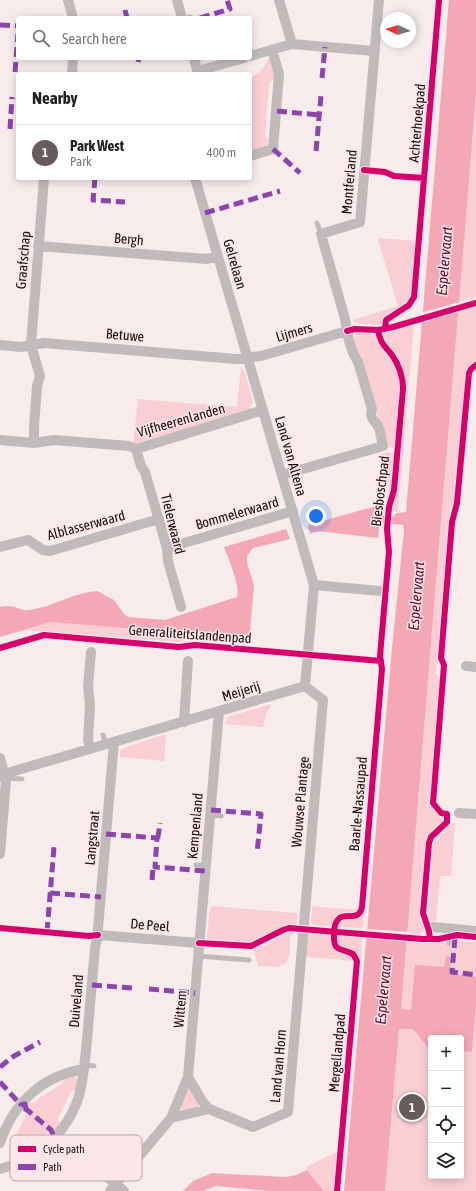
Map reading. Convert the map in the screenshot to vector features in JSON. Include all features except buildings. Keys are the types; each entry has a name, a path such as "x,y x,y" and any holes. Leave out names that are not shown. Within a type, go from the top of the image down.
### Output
{"street":[{"path":"68,0 72,16"},
{"path":"177,0 186,16"},
{"path":"279,0 292,44"},
{"name":"Montferland","path":"321,234 360,222 363,158 379,0"},
{"path":"252,55 292,44 374,51"},
{"path":"252,155 273,149 279,74 272,50"},
{"path":"72,72 73,60"},
{"path":"195,60 198,72"},
{"path":"201,72 238,60"},
{"name":"Graafschap","path":"31,345 37,242 44,180"},
{"name":"Gelrelaan","path":"196,180 248,357"},
{"path":"282,475 383,446 378,426 373,423 371,414 372,409 358,362 353,353 330,252 321,234"},
{"name":"Bergh","path":"37,242 207,259 218,256"},
{"name":"Lijmers","path":"248,357 260,356 347,331"},
{"name":"Betuwe","path":"0,345 21,347 44,342 236,359 248,357"},
{"path":"31,345 40,376 37,393 34,443"},
{"name":"Land van Altena","path":"248,357 263,404 314,585 305,686"},
{"name":"Vijfheerenlanden","path":"0,440 34,443 54,440 129,446 136,448 263,404"},
{"name":"Tielerwaard","path":"136,448 159,519 167,548 168,561 181,607"},
{"name":"Bommelerwaard","path":"167,548 292,511"},
{"name":"Alblasserwaard","path":"0,547 28,540 43,550 50,551 159,519"},
{"path":"314,585 380,591"},
{"path":"90,652 88,686 90,705 88,740 90,749"},
{"path":"184,722 188,661"},
{"name":"Meijerij","path":"3,777 18,776 90,749 108,740 184,722 225,707 305,686"},
{"name":"Wouwse Plantage","path":"303,933 323,700 305,686"},
{"name":"Kempenland","path":"199,943 201,865 216,815 225,707"},
{"name":"Langstraat","path":"98,935 108,740"},
{"path":"0,758 3,777 6,781 0,854"},
{"path":"463,811 476,814"},
{"path":"433,927 450,937 476,931"},
{"name":"Land van Horn","path":"209,1109 253,1127 288,1112 303,933"},
{"name":"De Peel","path":"98,935 199,943"},
{"name":"Duiveland","path":"57,1135 67,1121 76,1104 88,1067 95,947 98,935"},
{"name":"Wittem","path":"142,1154 172,1119 188,1077 199,943"},
{"path":"0,1144 10,1120 18,1108 33,1092 58,1076 67,1072 88,1067"},
{"path":"172,1119 209,1109 202,1101 188,1077"},
{"name":"Duiveland","path":"0,1169 10,1166"},
{"path":"113,1187 124,1191"}],"lane":[{"path":"317,222 321,234"},
{"path":"198,956 249,960"}],"shaded area":[{"path":"270,57 276,77 269,84 265,136 268,139 267,144 269,144 267,148 261,150 258,148 252,150 252,77 260,72"},
{"path":"476,94 476,297 458,302"},
{"path":"379,238 416,241 411,293 407,304 389,315 381,325 359,324 353,320 398,306 378,240"},
{"path":"476,306 476,363 470,367 467,373 453,505 450,508 448,527 436,674 440,677 431,805 442,819 442,822 426,841 420,921 425,929 418,934 407,934 458,312"},
{"path":"414,324 398,512 391,511 396,493 405,386 401,367 391,351 393,349 391,347 389,349 386,346 382,336 385,332"},
{"path":"357,332 372,332 395,364 398,371 400,378 400,407 396,444 393,448 387,447 360,355 356,350 353,340"},
{"path":"241,367 245,372 253,402 250,407 251,410 133,444 138,399 237,407"},
{"path":"387,452 395,455 392,492 387,503 389,488 379,455"},
{"path":"50,622 197,633 181,642 21,630"},
{"path":"271,704 270,709 266,713 263,727 225,724 228,717"},
{"path":"166,734 164,761 120,757 120,751 124,748"},
{"path":"452,823 455,823 451,876 440,876 436,922 430,921 428,917 433,844"},
{"path":"213,906 296,913 298,916 297,924 294,926 286,926 251,944 210,941 207,937 210,908"},
{"path":"312,906 359,910 355,913 340,915 330,926 314,925 311,922"},
{"path":"364,910 363,928 339,927 338,923 341,919 351,919 360,916"},
{"path":"289,930 295,933 290,937 290,954 286,963 277,967 258,965 253,948 257,947 258,949 290,932"},
{"path":"311,932 329,934 332,946 335,950 350,956 354,961 308,957 305,954 307,935"},
{"path":"340,935 362,937 361,962 359,961 357,954 337,945 336,939"},
{"path":"406,942 476,942 476,1191 385,1191"},
{"path":"65,1076 75,1076 78,1081 75,1092 74,1090 71,1092 58,1118 60,1126 53,1135 48,1132 44,1135 17,1135 27,1114 21,1110 30,1101 31,1103 34,1103 42,1096 62,1084"},
{"path":"187,1090 191,1090 199,1104 198,1107 183,1111 180,1107"},
{"path":"338,1151 335,1191 324,1191 306,1167"}],"water":[{"name":"Espelervaart","path":"449,0 476,0 476,94 401,1009 411,1010 415,965 444,967 446,956 451,957 450,974 476,977 476,1003 472,1052 464,1051 464,1035 428,1035 428,1048 413,1029 399,1029 385,1191 344,1191 392,648 404,530 403,525 383,523 379,527 378,538 318,531 310,534 308,525 380,505 380,511 384,516 392,517 397,513 406,512"},
{"path":"286,529 290,539 253,548 247,556 247,563 254,585 250,632 252,636 250,638 50,622 0,637 0,607 5,606 30,610 47,606 80,594 97,591 114,600 128,617 165,620 237,597 238,593 236,580 224,547"},
{"path":"307,1170 324,1191 270,1191 216,1186 202,1191 183,1191 193,1181 212,1173 286,1177 296,1175"}],"pier":[{"path":"460,302 460,311 420,322 420,313"},
{"path":"366,929 409,932 408,941 365,937"}],"marked path":[{"path":"207,16 230,9 227,0"},
{"path":"125,10 126,16"},
{"path":"0,25 16,26"},
{"path":"322,78 325,47"},
{"path":"15,72 16,59"},
{"path":"316,151 321,96"},
{"path":"10,129 12,97"},
{"path":"277,111 319,115"},
{"path":"273,149 300,173"},
{"path":"95,180 93,200 125,202"},
{"path":"205,213 280,191"},
{"path":"211,810 261,814 257,853"},
{"path":"157,838 160,823"},
{"path":"106,834 157,838 155,867 205,871"},
{"path":"47,932 54,847"},
{"path":"152,880 153,868 155,867"},
{"path":"50,893 101,897"},
{"path":"455,938 452,972 476,975"},
{"path":"92,985 132,988"},
{"path":"149,989 195,993"},
{"path":"0,1067 14,1056 40,1042"},
{"path":"0,1082 21,1105"},
{"path":"26,1109 25,1104 21,1105 22,1109 26,1109 51,1130 53,1135"}],"cycle path":[{"name":"Achterhoekpad","path":"385,329 386,320 409,305 414,297 439,0"},
{"path":"364,170 385,172 394,176 424,178"},
{"path":"347,331 355,329 378,330 393,327 476,303"},
{"name":"Biesboschpad","path":"337,1191 357,961 353,954 341,950 336,946 334,932 336,923 339,919 360,913 362,907 382,669 380,656 389,552 387,529 389,507 394,490 403,389 399,367 381,341 378,330"},
{"path":"430,939 423,913 429,843 431,837 447,822 447,814 441,813 433,803 444,665 441,658 452,522 457,503 469,373 476,365"},
{"name":"Generaliteitslandenpad","path":"0,648 44,635 179,647 195,645 381,661"},
{"path":"0,928 89,936 98,935"},
{"path":"199,943 251,946 289,928 422,939 439,939 457,935 476,937"}],"place":[{"name":"Park West","path":"412,1107"}]}
